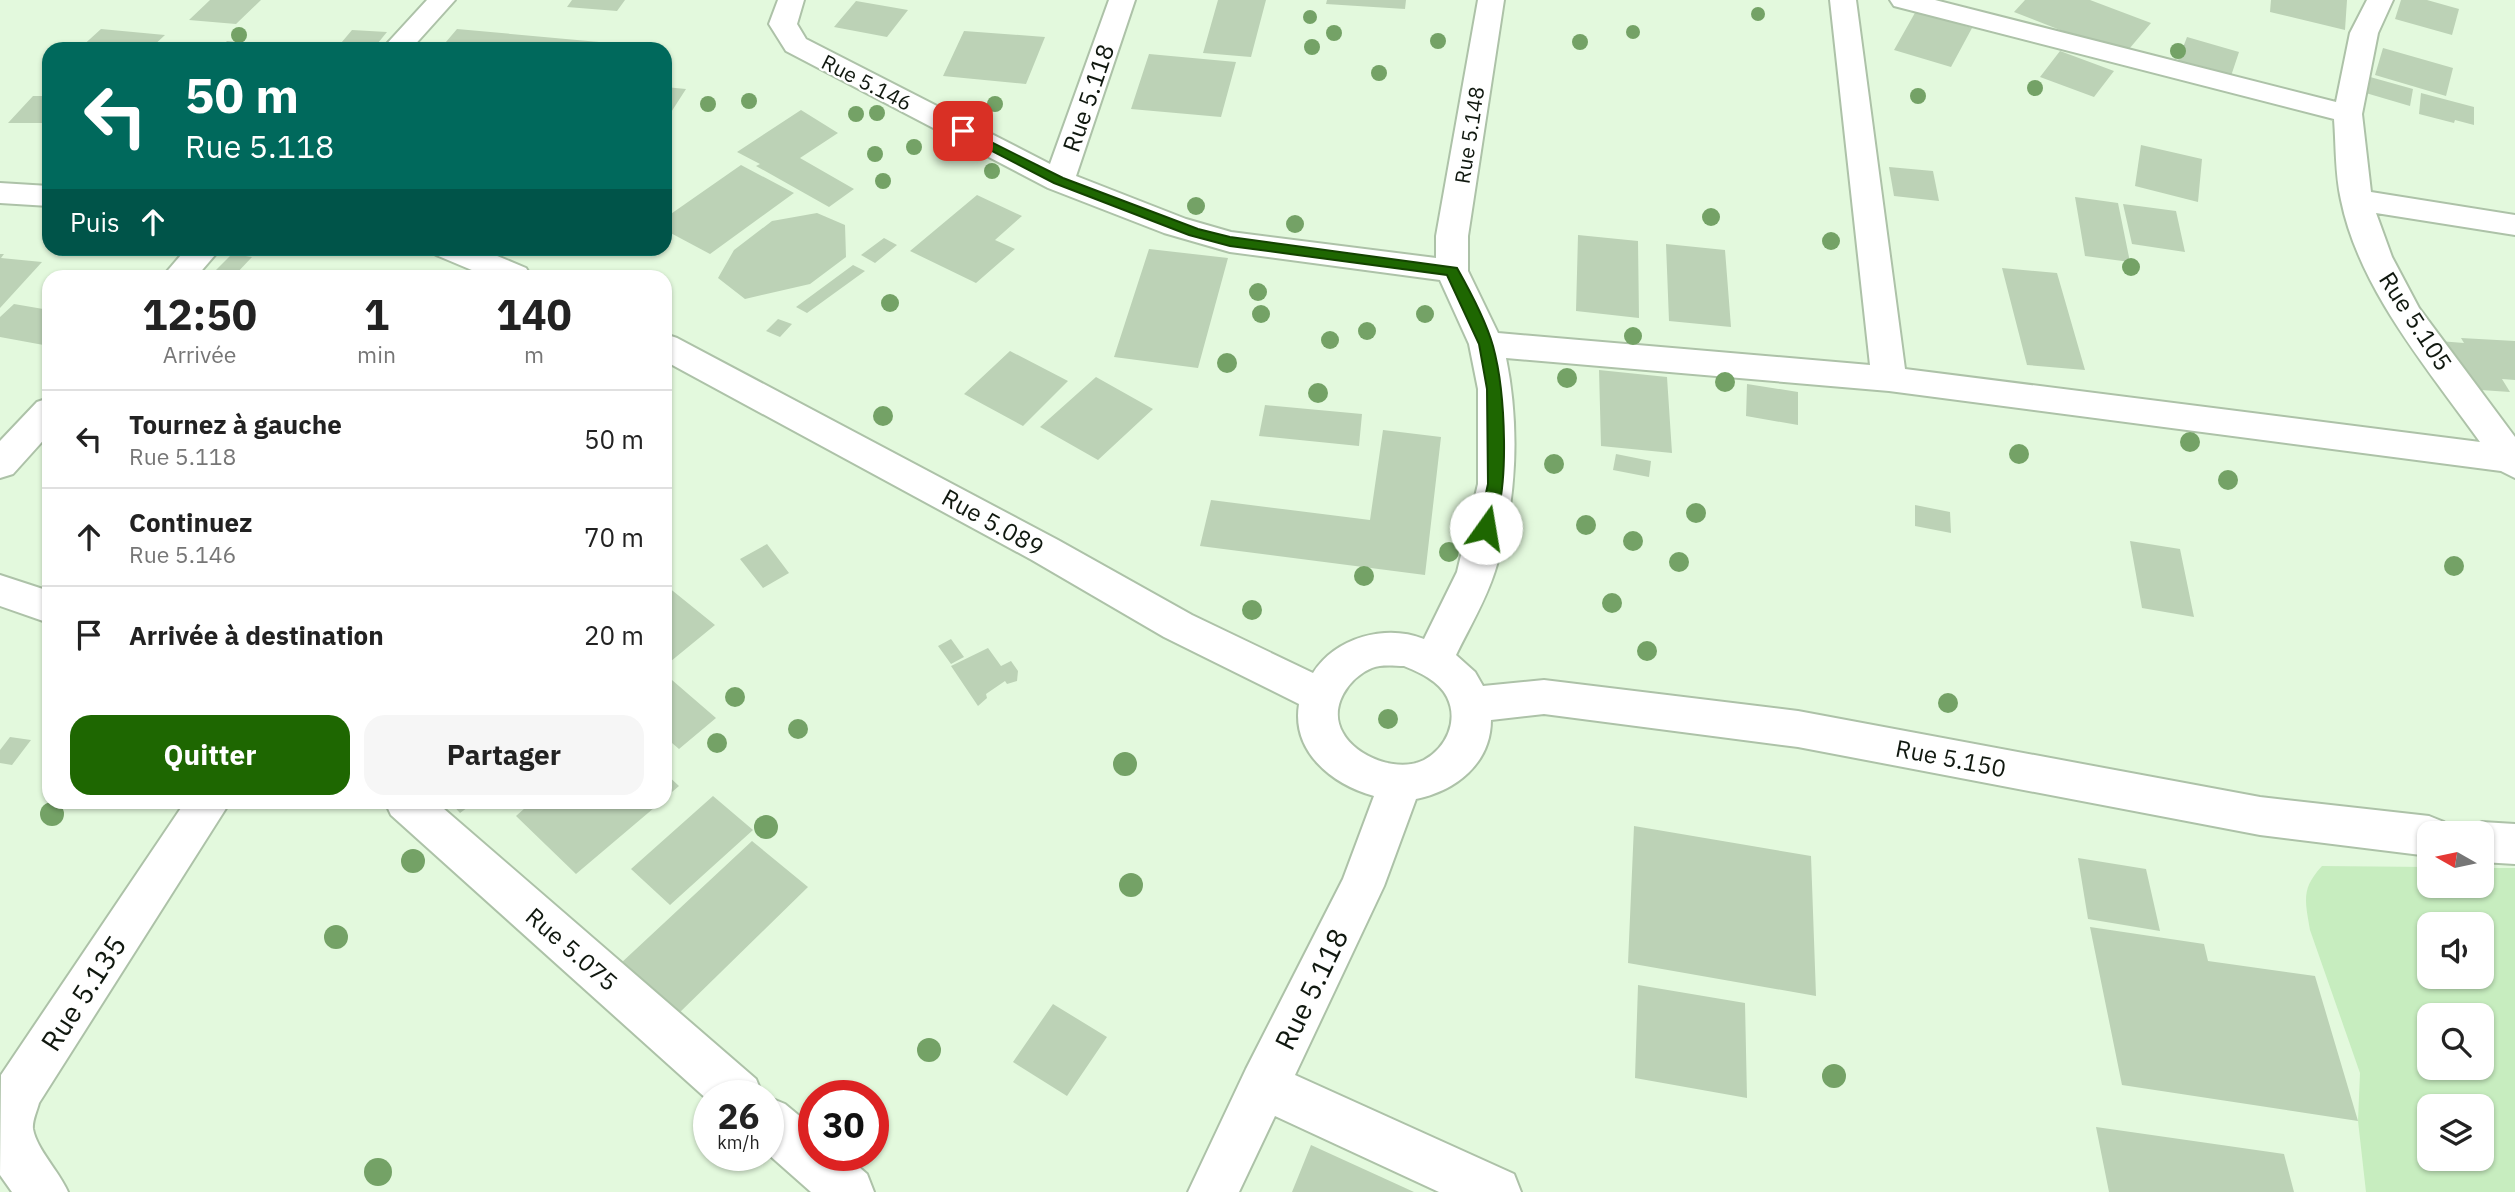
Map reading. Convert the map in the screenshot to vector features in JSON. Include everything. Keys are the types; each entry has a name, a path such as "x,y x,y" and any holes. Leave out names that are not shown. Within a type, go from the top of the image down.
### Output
{"street":[{"path":"403,42 442,0"},
{"name":"Rue 5.146","path":"791,0 783,15 783,29 796,45 1059,180"},
{"name":"Rue 5.118","path":"1122,0 1059,180 1175,226 1230,242 1452,271"},
{"name":"Rue 5.148","path":"1452,271 1452,236 1491,0"},
{"path":"1843,0 1889,379"},
{"path":"1903,0 2348,114"},
{"name":"Rue 5.105","path":"2381,0 2364,33 2348,114 2356,200 2376,257 2406,314 2513,462"},
{"path":"0,193 42,196"},
{"path":"2356,200 2515,225"},
{"path":"185,270 198,256"},
{"path":"466,256 500,270"},
{"path":"1434,660 1476,572 1496,484 1494,389 1486,344 1452,271"},
{"path":"1486,344 1889,379 2513,462"},
{"name":"Rue 5.089","path":"672,350 1045,550 1178,626 1322,696"},
{"path":"0,464 42,419"},
{"path":"0,590 42,605"},
{"path":"1406,649 1434,660 1458,679 1471,705 1471,733 1458,758 1433,776 1401,782 1368,777 1341,760 1322,736 1317,708 1327,681 1346,662 1374,650 1406,649"},
{"name":"Rue 5.150","path":"1471,705 1544,697 1708,716 1798,729 2260,816 2417,835"},
{"name":"Rue 5.118","path":"1213,1192 1362,886 1401,782"},
{"name":"Rue 5.135","path":"43,1192 18,1158 8,1128 18,1092 204,809"},
{"name":"Rue 5.075","path":"414,809 721,1080"},
{"path":"2494,843 2515,844"},
{"path":"1263,1086 1496,1192"},
{"path":"784,1135 849,1192"}],"green space":[{"path":"2322,866 2417,867 2417,898 2494,898 2494,868 2515,868 2515,1192 2366,1192 2358,1121 2360,1073 2310,930 2306,895 2311,881"}],"building":[{"path":"210,0 261,0 236,24 189,20"},
{"path":"572,0 625,0 617,11 567,7"},
{"path":"1218,0 1266,0 1251,57 1203,53"},
{"path":"1327,0 1406,0 1405,9 1326,4"},
{"path":"2025,0 2090,0 2151,23 2124,55 2014,12"},
{"path":"2271,0 2347,0 2345,30 2270,12"},
{"path":"2401,0 2427,0 2459,9 2452,35 2395,19"},
{"path":"856,1 908,10 887,37 834,27"},
{"path":"1916,11 1972,28 1951,67 1894,50"},
{"path":"101,29 165,35 158,42 87,42"},
{"path":"457,29 599,42 446,42"},
{"path":"352,30 387,32 379,42 342,42"},
{"path":"964,31 1045,37 1026,84 943,76"},
{"path":"2187,37 2239,52 2230,79 2177,63"},
{"path":"2383,48 2453,68 2446,96 2375,75"},
{"path":"2060,51 2114,71 2094,97 2040,77"},
{"path":"1149,54 1236,62 1221,117 1131,109"},
{"path":"2363,75 2413,89 2410,106 2359,91"},
{"path":"672,88 686,89 672,111"},
{"path":"2421,93 2474,107 2474,125 2419,114"},
{"path":"33,96 42,96 42,123 8,123"},
{"path":"801,110 838,133 800,158 854,189 829,207 756,166 760,164 737,152"},
{"path":"2141,145 2202,159 2198,202 2135,186"},
{"path":"741,165 794,193 710,254 672,234 672,213"},
{"path":"1889,167 1933,171 1939,201 1894,196"},
{"path":"977,195 1022,216 995,240 1015,249 976,283 910,251"},
{"path":"2075,197 2118,203 2130,262 2085,256"},
{"path":"2123,204 2176,211 2185,252 2132,244"},
{"path":"817,213 845,225 846,257 810,284 745,299 718,278 734,250 772,221"},
{"path":"1578,235 1638,241 1639,318 1576,311"},
{"path":"884,238 897,245 875,263 861,255"},
{"path":"1666,244 1725,250 1731,327 1669,321"},
{"path":"1149,249 1228,258 1198,368 1114,357"},
{"path":"0,254 4,254 1,258 42,262 0,308"},
{"path":"230,256 252,257 240,270 216,270"},
{"path":"853,265 865,271 807,313 796,307"},
{"path":"2002,268 2057,273 2085,370 2027,365"},
{"path":"14,304 42,309 42,345 0,337 0,317"},
{"path":"778,319 792,324 780,337 766,331"},
{"path":"2461,338 2515,341 2515,380 2502,379 2510,392 2466,389 2439,341 2464,343"},
{"path":"1010,351 1068,381 1023,426 964,394"},
{"path":"1599,370 1667,377 1672,453 1601,446"},
{"path":"1096,377 1153,409 1098,460 1040,427"},
{"path":"1747,384 1798,392 1798,425 1746,416"},
{"path":"1265,405 1362,414 1359,446 1259,436"},
{"path":"1383,430 1441,437 1425,575 1200,546 1211,500 1370,520"},
{"path":"1616,454 1651,461 1649,477 1613,470"},
{"path":"1915,505 1950,512 1951,533 1915,526"},
{"path":"2130,541 2180,549 2194,617 2142,608"},
{"path":"767,544 789,573 763,588 740,559"},
{"path":"672,590 715,625 672,660"},
{"path":"951,639 964,657 951,664 938,646"},
{"path":"988,648 1001,666 1011,661 1018,671 1017,681 1007,684 1005,681 986,694 987,698 978,706 951,666"},
{"path":"672,680 716,718 679,749 672,743"},
{"path":"10,737 31,740 12,765 0,763 0,750"},
{"path":"672,780 679,786 672,792"},
{"path":"713,796 753,830 670,905 631,869"},
{"path":"524,809 653,809 576,874 516,816"},
{"path":"1634,826 1811,856 1816,996 1628,963"},
{"path":"752,841 808,887 676,1016 620,964"},
{"path":"2078,858 2146,869 2160,931 2088,919"},
{"path":"2090,927 2204,944 2208,961 2315,976 2358,1121 2122,1085"},
{"path":"1638,985 1745,1003 1747,1098 1635,1078"},
{"path":"1053,1004 1107,1037 1067,1096 1013,1062"},
{"path":"2096,1127 2284,1154 2294,1192 2109,1192"},
{"path":"1311,1145 1414,1192 1292,1192"}],"route":[{"path":"963,131 1059,180 1194,232 1230,242 1452,271 1486,344 1494,389 1496,484 1486,528"}]}
